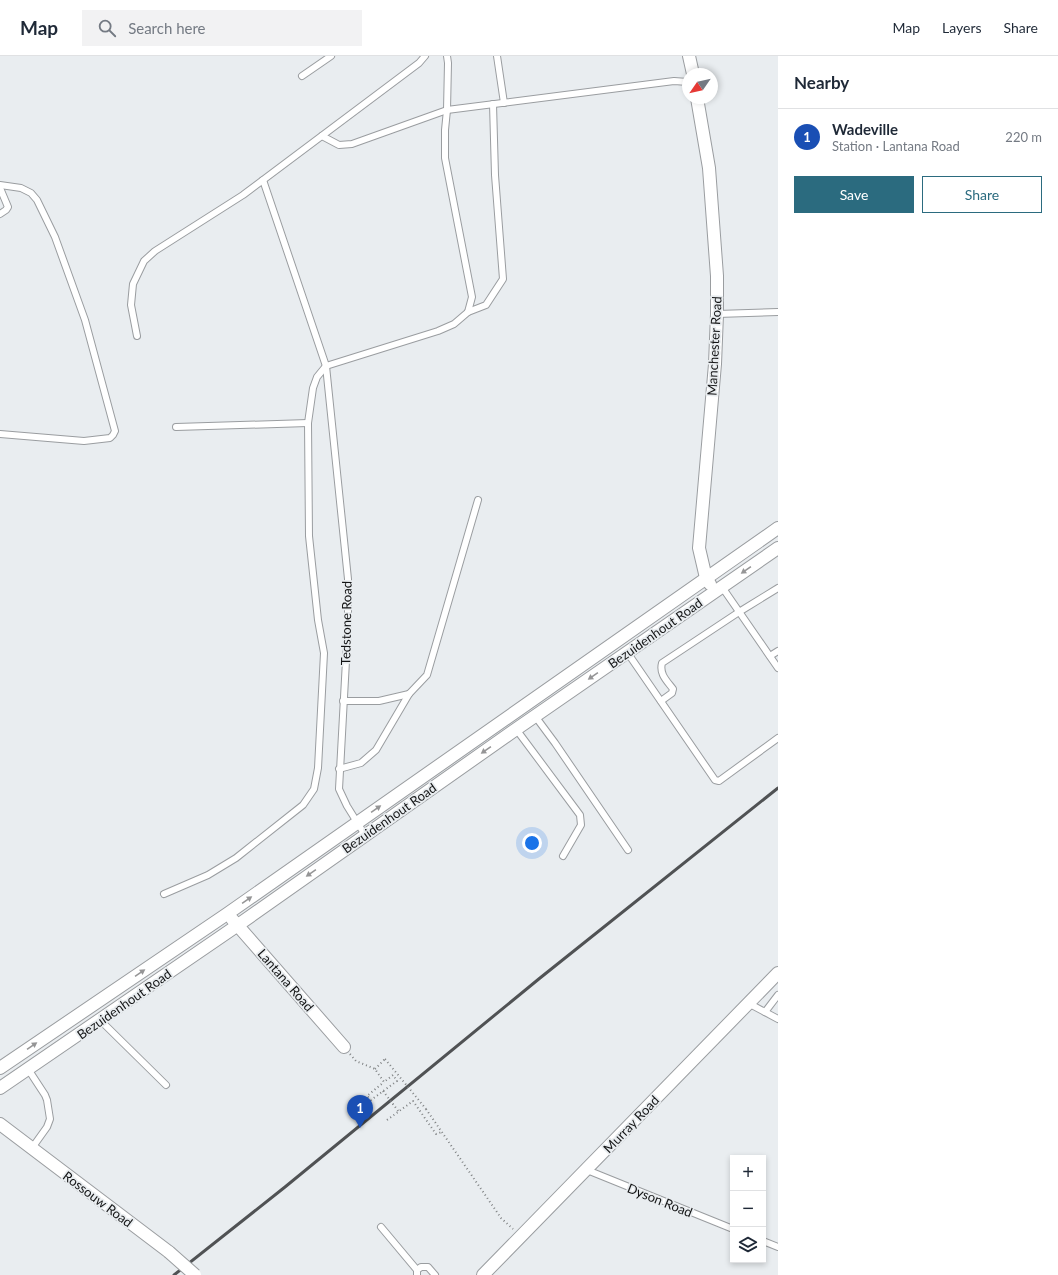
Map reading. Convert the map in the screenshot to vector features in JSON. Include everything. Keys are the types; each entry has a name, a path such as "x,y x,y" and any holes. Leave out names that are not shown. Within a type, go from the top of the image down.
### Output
{"street":[{"path":"689,56 692,68"},
{"name":"Manchester Road","path":"698,104 709,168 717,314 699,548 706,578 718,589"},
{"name":"Bezuidenhout Road","path":"0,1068 227,914 778,528"},
{"name":"Bezuidenhout Road","path":"0,1088 238,925 535,716 778,548"},
{"path":"612,644 624,654"},
{"path":"504,720 514,731"},
{"path":"321,847 330,860"},
{"name":"Lantana Road","path":"227,914 344,1047"},
{"name":"Murray Road","path":"483,1275 778,973"},
{"path":"90,1007 100,1020"},
{"name":"Rossouw Road","path":"0,1124 169,1252 195,1275"}],"lane":[{"path":"302,76 331,56"},
{"path":"137,336 131,304 133,284 144,261 155,251 263,180 419,63 425,56"},
{"path":"447,56 445,158 472,297 468,312"},
{"path":"497,56 504,103"},
{"path":"322,136 339,145 352,144 447,110 674,81 682,82"},
{"path":"164,894 208,875 236,858 304,805 314,790 318,768 324,653 318,620 309,536 308,423 313,388 317,377 326,366 438,332 454,324 468,312 486,305 504,278 495,175 493,104"},
{"name":"Tedstone Road","path":"263,180 326,366 348,579 348,624 339,789 347,806 365,835"},
{"path":"0,185 21,188 30,193 37,200 55,237 85,320 115,431 113,436 110,438 84,441 0,434"},
{"path":"0,188 8,207 0,214"},
{"path":"717,314 778,312"},
{"path":"176,427 308,423"},
{"path":"339,769 361,763 376,750 409,694 427,675 478,500"},
{"path":"661,701 672,693 673,689 662,674 660,669 662,663 778,588"},
{"path":"718,589 739,612 778,668"},
{"path":"770,656 778,651"},
{"path":"624,654 661,701 715,780 719,781 778,738"},
{"path":"343,701 379,701 409,694"},
{"path":"535,716 628,850"},
{"path":"514,731 580,816 581,825 563,856"},
{"path":"765,1012 778,995"},
{"path":"748,1003 778,1019"},
{"path":"100,1020 166,1085"},
{"path":"28,1069 45,1095 50,1119 47,1127 32,1148"},
{"name":"Dyson Road","path":"587,1170 730,1228"},
{"path":"381,1228 417,1272 421,1267 428,1267 435,1275"},
{"path":"766,1242 778,1247"}],"path":[{"path":"344,1047 356,1061 375,1069 384,1082"},
{"path":"375,1069 385,1059 426,1109 501,1218 522,1236"},
{"path":"393,1075 397,1081 383,1091 371,1100 367,1096 393,1075"},
{"path":"383,1091 399,1112"},
{"path":"388,1120 413,1101 436,1134 442,1132"}],"railway":[{"path":"174,1275 285,1187 540,978 778,788"}],"place":[{"name":"Wadeville","path":"360,1128"}]}
